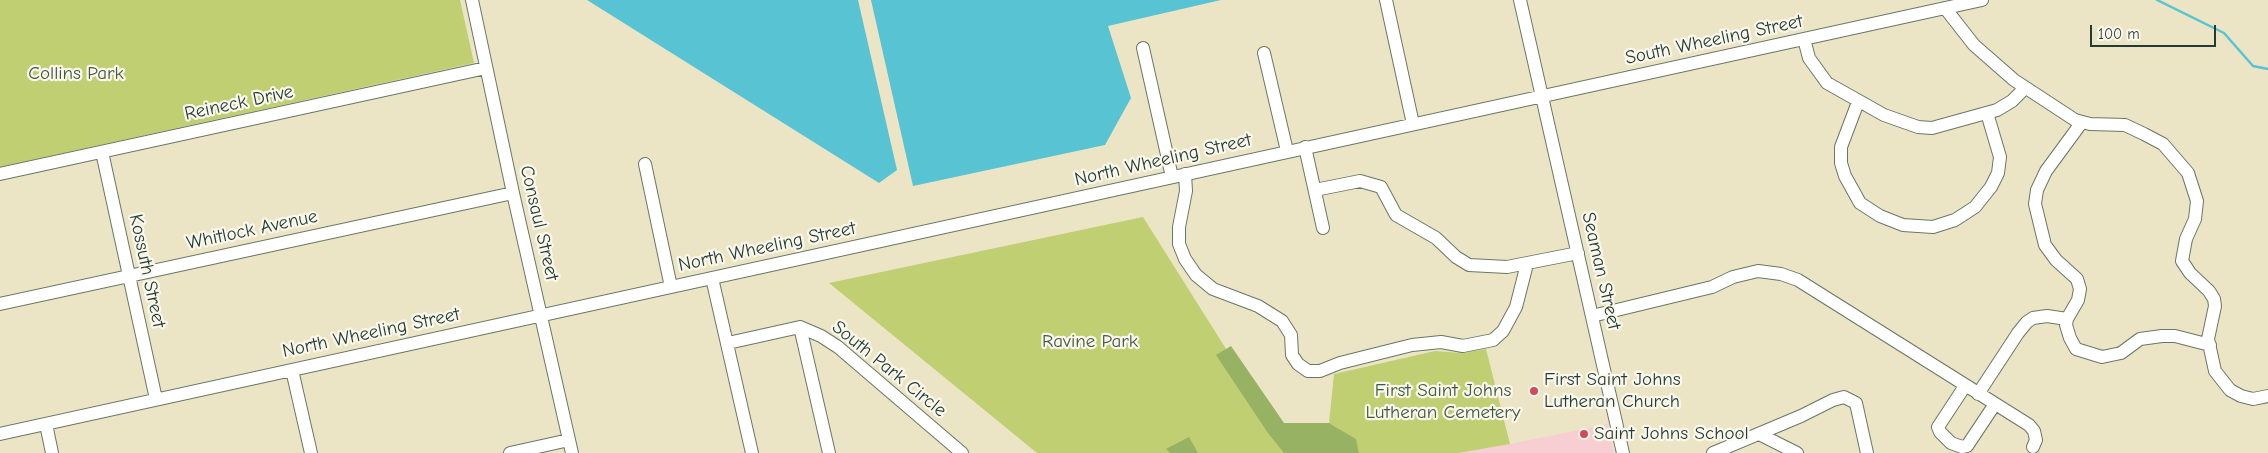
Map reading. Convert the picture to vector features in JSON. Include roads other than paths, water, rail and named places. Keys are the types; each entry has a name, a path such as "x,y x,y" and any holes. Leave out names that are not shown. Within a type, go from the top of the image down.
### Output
{"street":[{"name":"Consaul Street","path":"472,0 512,193 571,447"},
{"path":"1386,0 1413,124"},
{"name":"Seaman Street","path":"1520,0 1623,453"},
{"name":"South Wheeling Street","path":"1542,97 1982,0"},
{"path":"1945,8 1974,45 2025,88 2075,120 2125,125 2144,134 2163,144 2188,172 2197,201 2195,219 2186,239 2182,261 2190,273 2209,291 2214,299 2215,306 2209,334 2215,371 2230,390 2253,399 2268,396"},
{"path":"1804,39 1809,58 1827,83 1884,115 1918,127 1932,128 1987,113 2012,101 2025,88"},
{"path":"1143,48 1172,177"},
{"path":"1264,52 1288,151"},
{"name":"Reineck Drive","path":"0,174 486,68"},
{"name":"North Wheeling Street","path":"0,434 1305,147 1542,97"},
{"path":"1860,102 1858,102 1841,148 1842,163 1846,176 1860,203 1880,216 1903,225 1933,227 1955,220 1975,207 1991,187 1998,173 2000,157 1987,113"},
{"path":"2082,122 2046,171 2037,190 2035,204 2045,245 2056,260 2077,279 2080,289 2078,300 2067,319 2068,332 2076,349 2102,357 2121,353 2140,339 2162,336 2176,336 2210,346"},
{"path":"1305,147 1323,228"},
{"name":"Kossuth Street","path":"102,152 156,399"},
{"path":"645,164 671,287"},
{"path":"1185,174 1186,191 1180,226 1180,244 1185,258 1196,275 1213,289 1258,306 1282,321 1291,336 1292,355 1298,364 1308,371 1320,371 1340,363 1412,346 1441,342 1463,346 1493,340 1503,331 1516,307 1527,264"},
{"path":"1316,190 1360,182 1381,187 1396,215 1436,238 1456,257 1470,265 1507,268 1578,253"},
{"name":"Whitlock Avenue","path":"0,304 512,193"},
{"path":"1592,316 1712,287 1733,278 1758,271 1781,274 1798,280 2029,425 2034,431 2036,440 2033,447"},
{"path":"712,278 752,453"},
{"path":"1978,394 2027,322 2039,316 2067,319"},
{"path":"800,327 829,453"},
{"name":"South Park Circle","path":"728,343 800,327 821,336 838,348 962,453"},
{"path":"292,370 311,453"},
{"path":"1965,386 1938,427 1940,432 1952,443 1962,447 1967,446 1995,404"},
{"path":"1713,453 1833,400 1844,397 1856,404 1867,453"},
{"path":"46,424 52,453"},
{"path":"1759,434 1797,453"},
{"path":"510,453 571,447"}],"water":[{"path":"587,0 858,0 897,170 879,183"},
{"path":"871,0 1221,0 1108,26 1131,98 1105,145 913,186"}],"waterway":[{"path":"2157,0 2224,33 2253,66 2268,69"}],"place":[{"name":"First Saint Johns Lutheran Church","path":"1534,391"},
{"name":"Saint Johns School","path":"1584,434"}],"park label":[{"name":"Collins Park","path":"76,74"},
{"name":"Ravine Park","path":"1090,342"},
{"name":"First Saint Johns Lutheran Cemetery","path":"1443,402"}]}
